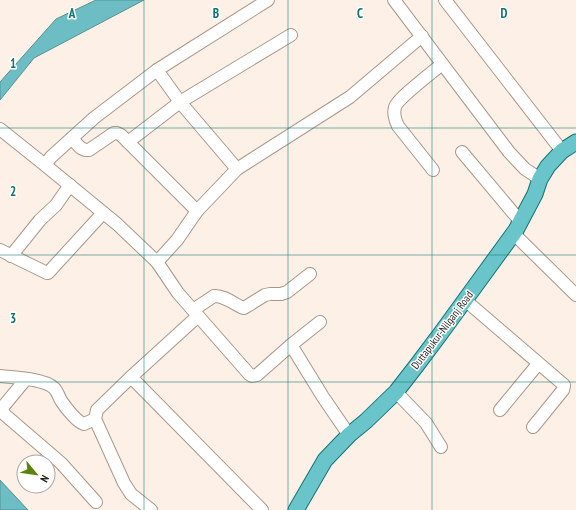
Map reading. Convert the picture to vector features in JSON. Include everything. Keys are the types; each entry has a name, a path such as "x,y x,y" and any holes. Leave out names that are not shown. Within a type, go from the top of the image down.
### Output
{"main road":[{"name":"Duttapukur-Nilganj Road","path":"296,510 325,460 348,435 366,421 396,392 441,333 517,227 535,194 540,179 548,166 562,151 576,142"}],"street":[{"path":"45,165 51,157 94,118 157,70 268,0"},
{"path":"394,0 519,164 540,179"},
{"path":"445,0 562,151"},
{"path":"128,142 180,102 291,35"},
{"path":"157,262 177,240 196,211 237,169 350,97 422,36"},
{"path":"433,170 398,126 394,111 395,105 442,64"},
{"path":"157,70 180,102 237,169"},
{"path":"1,131 117,224 157,262 178,293 252,376 257,375 320,322"},
{"path":"72,138 81,149 89,150 114,133 121,135 196,211"},
{"path":"462,152 517,227 576,295"},
{"path":"12,256 40,220 56,205 70,185"},
{"path":"0,250 48,273 103,213"},
{"path":"151,510 131,494 124,483 96,420 97,410 214,296 221,297 244,308 265,295 287,292 310,274"},
{"path":"465,300 538,364 562,382 564,386 563,390 533,427"},
{"path":"291,345 348,435"},
{"path":"500,410 538,364"},
{"path":"0,376 33,380 51,386 56,390 64,404 78,421 84,424 96,420"},
{"path":"131,377 262,510"},
{"path":"26,379 2,408 4,414 61,463 96,502"},
{"path":"396,392 426,423 441,447"}],"water":[{"path":"96,0 144,0 34,58 0,100 0,82 56,19"},
{"path":"0,480 28,510 0,510"}]}
